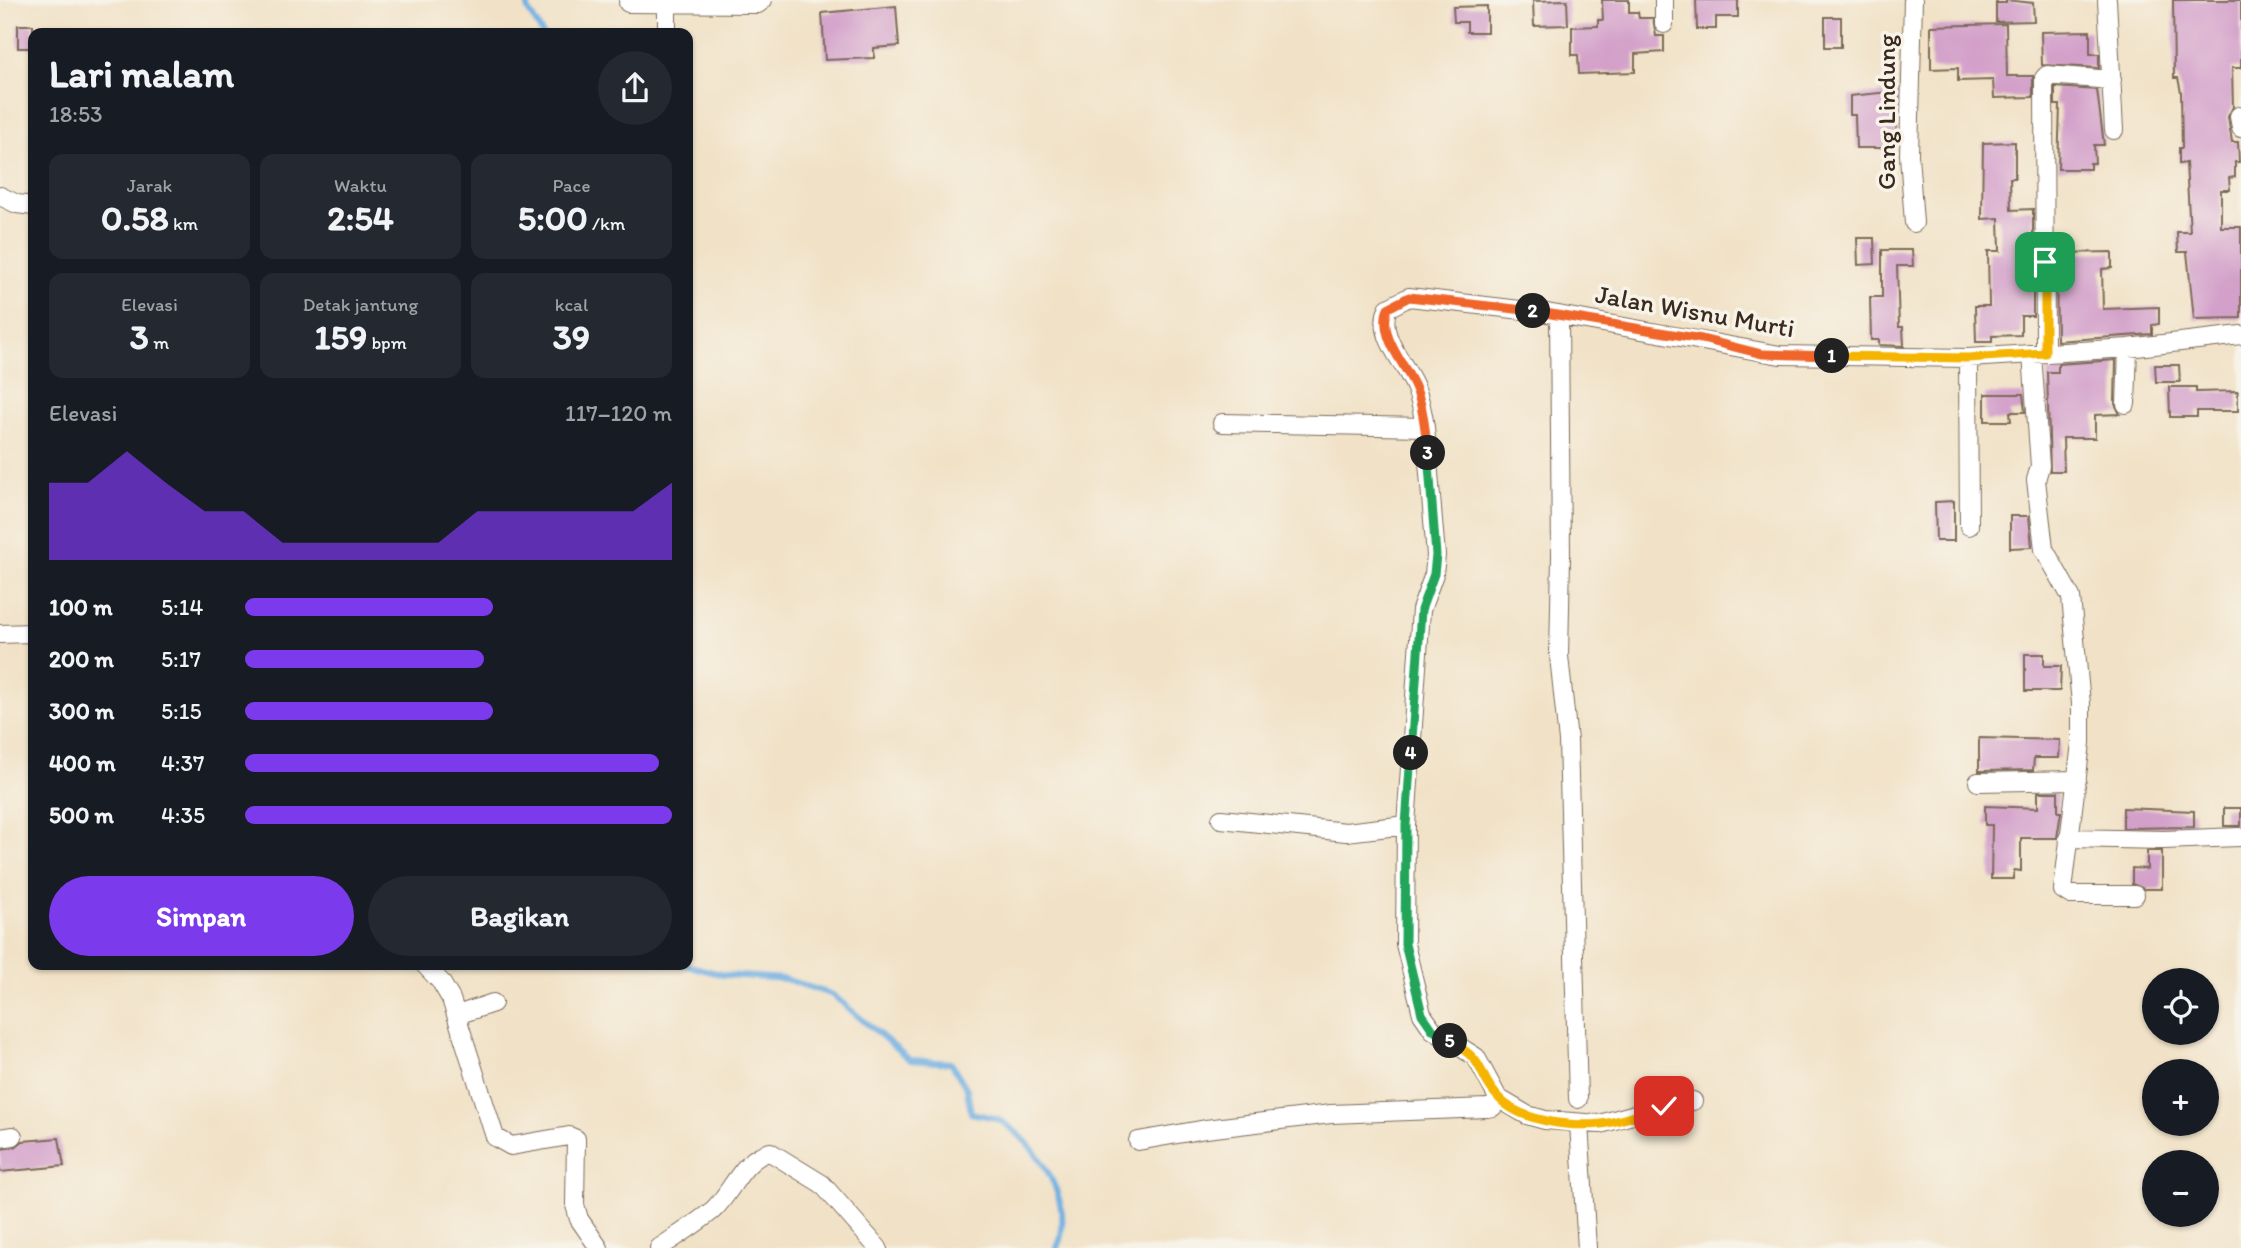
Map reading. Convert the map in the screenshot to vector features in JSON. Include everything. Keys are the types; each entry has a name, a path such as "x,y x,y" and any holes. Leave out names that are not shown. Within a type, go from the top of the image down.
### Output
{"street":[{"path":"628,3 758,4 763,0"},
{"path":"1664,0 1664,24"},
{"name":"Gang Lindung","path":"1913,0 1909,155 1914,223"},
{"path":"2107,0 2114,130"},
{"path":"667,4 667,28"},
{"path":"2112,80 2047,75 2044,78 2039,353 2040,466 2036,480 2044,550 2071,600 2081,704 2077,780 2063,890 2071,895 2135,895"},
{"path":"0,196 17,204 28,205"},
{"name":"Jalan Wisnu Murti","path":"1425,427 1415,386 1389,340 1385,315 1394,304 1415,298 1559,315 1702,339 1762,354 1968,358 2128,348 2241,335"},
{"path":"1559,315 1559,656 1568,741 1578,1099"},
{"path":"2126,404 2128,348"},
{"path":"1968,358 1969,526"},
{"path":"1222,423 1425,427 1436,555 1434,574 1421,610 1406,825 1405,944 1422,1014 1433,1030 1476,1057 1498,1098 1527,1115 1579,1124 1600,1124 1664,1106 1693,1101"},
{"path":"0,634 28,634"},
{"path":"1978,782 2077,780"},
{"path":"1222,819 1346,832 1406,825"},
{"path":"2068,838 2164,840 2239,837"},
{"path":"430,970 446,988 457,1015 495,1137 511,1146 569,1136 576,1139 575,1205 579,1219 599,1248"},
{"path":"457,1015 493,1003"},
{"path":"1138,1141 1318,1116 1487,1108 1493,1107 1498,1098"},
{"path":"1579,1124 1587,1248"},
{"path":"659,1248 715,1208 740,1175 764,1153 770,1152 822,1184 878,1248"}],"building":[{"path":"1567,0 1568,25 1534,26 1533,1"},
{"path":"1602,0 1629,0 1629,12 1638,12 1639,18 1653,18 1656,36 1664,36 1664,52 1635,54 1635,72 1579,74 1578,55 1572,55 1572,27 1598,26 1598,20 1603,20"},
{"path":"1696,0 1738,0 1738,17 1716,17 1716,29 1697,29"},
{"path":"2006,0 2033,3 2034,21 1996,22 1996,3 2006,3"},
{"path":"2173,0 2241,0 2241,68 2232,68 2233,107 2228,117 2232,142 2238,142 2239,162 2235,162 2235,177 2229,178 2230,190 2221,190 2221,227 2241,227 2241,318 2194,319 2187,252 2178,252 2177,232 2190,232 2186,163 2179,164 2179,148 2182,148 2181,92 2178,78 2174,78"},
{"path":"896,6 899,46 874,48 874,58 825,60 822,13"},
{"path":"1487,6 1487,32 1467,32 1467,22 1454,22 1453,7"},
{"path":"1825,17 1841,17 1841,47 1825,47"},
{"path":"2006,24 2007,76 2033,76 2033,97 1994,98 1993,80 1958,81 1958,68 1931,69 1931,26"},
{"path":"18,25 33,25 33,28 28,28 28,48 18,48"},
{"path":"2090,31 2090,54 2099,54 2099,68 2042,65 2041,32"},
{"path":"2055,87 2097,90 2104,145 2094,145 2095,163 2090,163 2090,169 2058,169 2060,105 2055,105"},
{"path":"1899,91 1895,148 1856,148 1855,115 1850,115 1850,96"},
{"path":"2015,142 2015,178 2010,178 2011,210 2033,209 2033,252 2023,253 2023,285 2033,285 2033,316 2021,316 2021,335 1992,336 1992,342 1976,342 1975,306 1989,306 1988,251 2000,251 1999,218 1982,219 1983,143"},
{"path":"1857,238 1874,238 1875,264 1858,265"},
{"path":"1882,250 1912,250 1913,266 1897,266 1899,327 1903,327 1904,346 1879,345 1879,340 1871,340 1870,297 1882,297"},
{"path":"2112,252 2112,268 2102,269 2103,309 2159,307 2159,324 2152,325 2152,334 2057,341 2056,253"},
{"path":"2116,360 2115,404 2120,414 2095,415 2095,438 2063,438 2064,471 2050,471 2047,372 2058,372 2058,364"},
{"path":"2155,365 2179,365 2180,382 2156,382"},
{"path":"2169,387 2196,387 2196,392 2238,391 2238,411 2197,411 2197,417 2170,417"},
{"path":"1985,394 2023,394 2025,412 2010,412 2011,421 1985,421"},
{"path":"1954,501 1954,541 1936,541 1935,502"},
{"path":"2010,516 2029,516 2032,547 2010,548"},
{"path":"2025,654 2044,654 2044,666 2061,666 2060,691 2025,691"},
{"path":"1979,738 2060,740 2059,758 2034,758 2033,770 1979,771"},
{"path":"2038,792 2058,792 2058,812 2061,812 2057,838 2021,838 2021,871 2014,870 2014,879 1991,879 1992,825 1985,825 1985,806 2038,808"},
{"path":"2123,808 2194,811 2194,827 2123,828"},
{"path":"2224,808 2241,808 2241,826 2224,826"},
{"path":"2147,851 2162,851 2162,889 2144,889 2132,884 2132,868 2147,869"},
{"path":"59,1138 64,1166 0,1172 0,1149 15,1147 23,1141"}],"waterway":[{"path":"528,0 528,10 539,28"},
{"path":"693,967 724,975 785,979 833,995 910,1060 951,1063 967,1089 971,1113 997,1119 1012,1129 1039,1157 1050,1175 1062,1212 1062,1231 1057,1248"}],"route":[{"path":"1664,1106 1600,1124 1545,1120 1527,1115 1498,1098 1476,1057 1433,1030 1422,1014 1405,944 1406,825 1421,610 1423,597 1434,574 1436,521 1421,404 1415,386 1389,340 1385,315 1388,308 1409,297 1547,313 1702,339 1762,354 1968,358 2032,354 2045,353 2045,262"}]}
